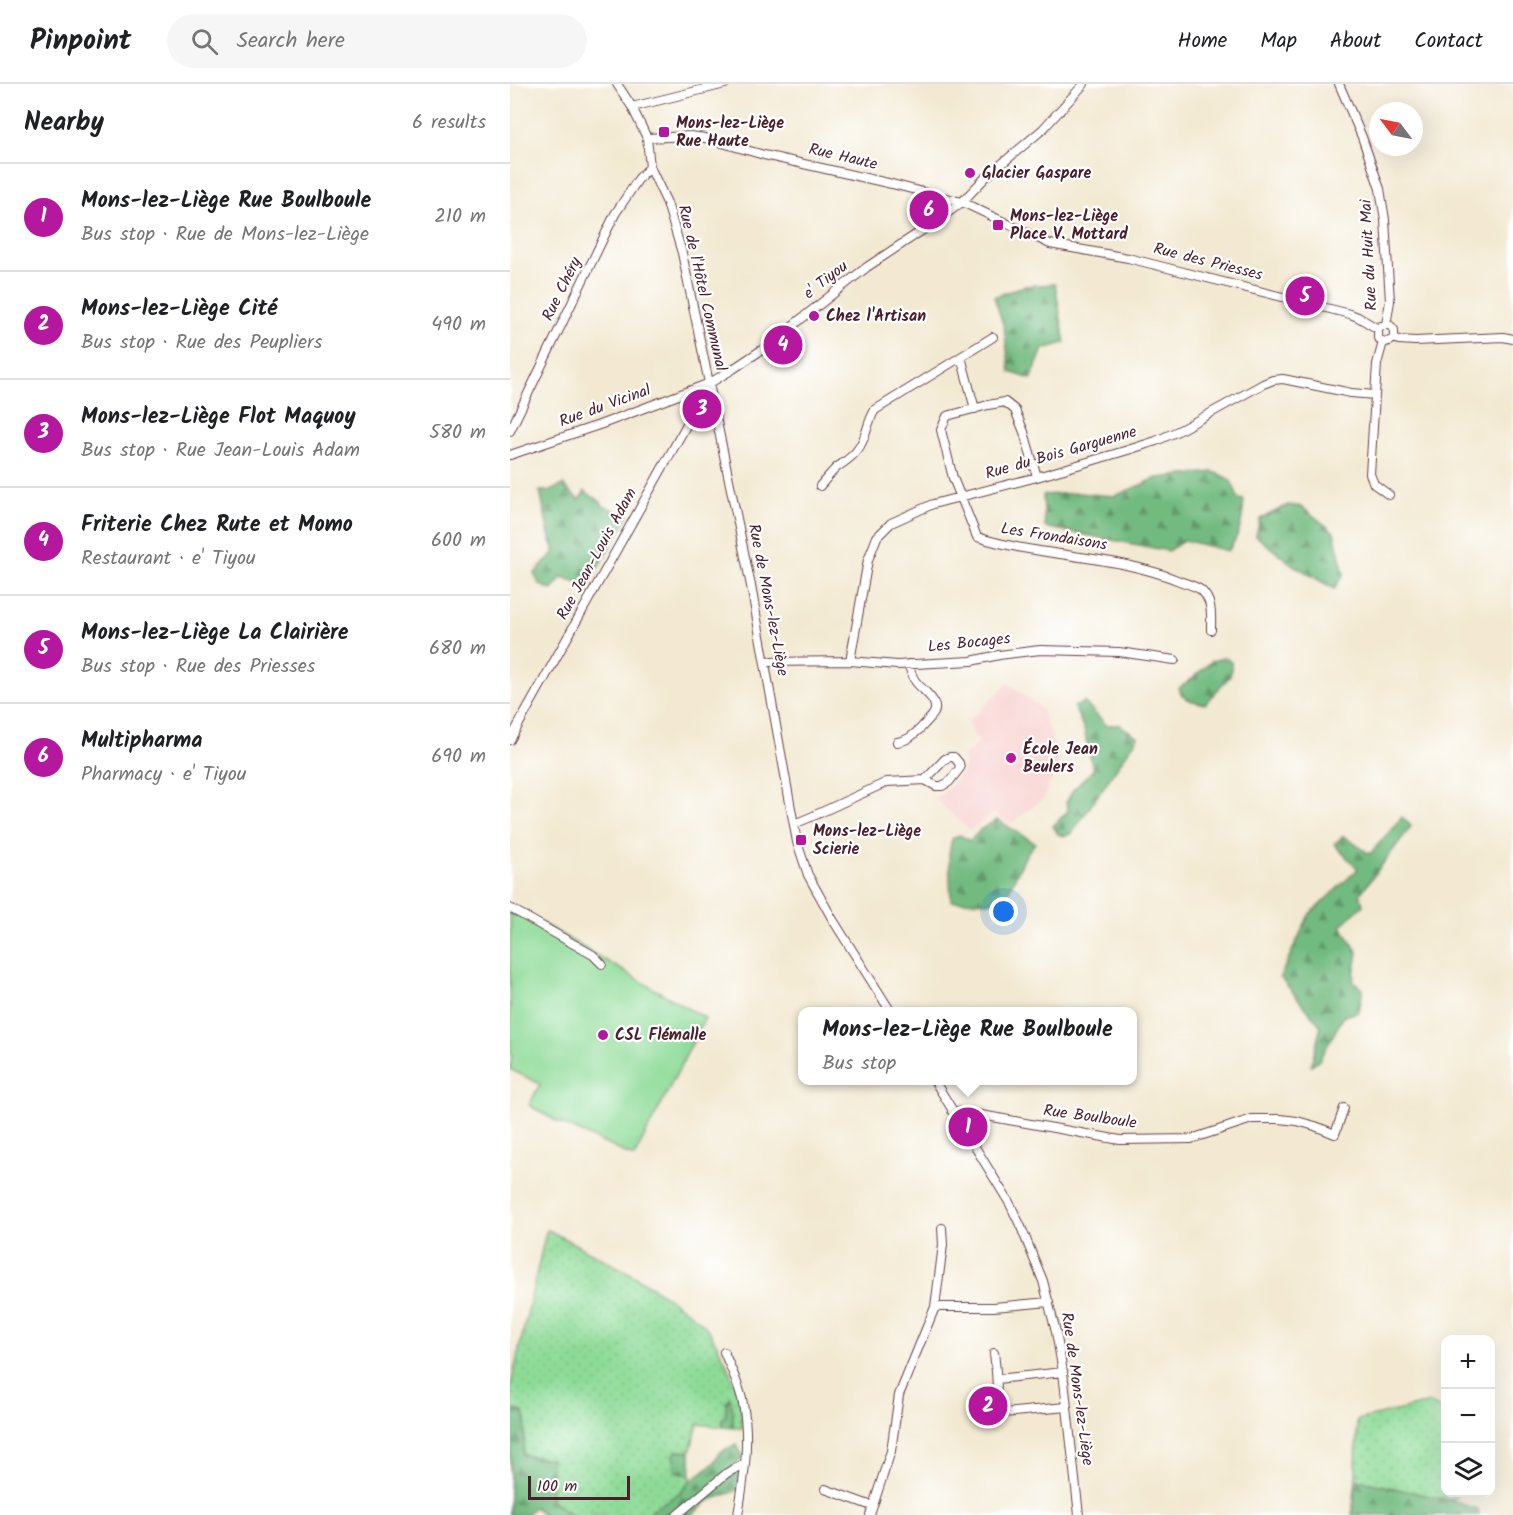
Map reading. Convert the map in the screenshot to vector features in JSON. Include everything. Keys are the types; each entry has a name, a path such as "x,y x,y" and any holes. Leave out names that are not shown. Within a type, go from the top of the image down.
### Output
{"street":[{"name":"Rue de l'Hôtel Communal","path":"617,84 632,107 647,138 650,167 667,203 682,253 710,383"},
{"path":"632,107 725,84"},
{"name":"e' Tiyou","path":"710,383 763,349 867,267 962,202 985,178 1043,129 1084,84"},
{"name":"Rue du Huit Mai","path":"1339,84 1362,137 1380,189 1385,220 1390,301 1382,327"},
{"name":"Rue Haute","path":"647,138 690,136 705,138 764,155 962,202"},
{"name":"Rue Chéry","path":"510,431 615,214 639,178 650,167"},
{"name":"Rue des Priesses","path":"962,202 1050,244 1128,258 1350,314 1382,327"},
{"path":"1391,326 1394,330 1394,338 1389,342 1383,342 1377,335 1382,327 1391,326"},
{"path":"820,486 859,448 875,410 993,337"},
{"path":"1394,338 1415,341 1503,337 1513,339"},
{"path":"1383,342 1377,364 1370,474 1374,484 1389,495"},
{"path":"961,357 975,409"},
{"name":"Rue du Bois Garguenne","path":"850,661 868,560 877,537 891,523 933,504 1037,477 1156,441 1273,380 1288,380 1340,391 1375,395"},
{"name":"Rue du Vicinal","path":"510,455 602,424 710,383"},
{"name":"Rue de Mons-lez-Liège","path":"710,383 765,662 797,842 808,875 833,920 888,1007"},
{"name":"Rue Jean-Louis Adam","path":"510,740 710,383"},
{"name":"Les Frondaisons","path":"1037,477 1015,410 1005,402 947,416 941,430 960,498 977,537 1022,548 1123,563 1167,575 1201,590 1211,605 1210,630"},
{"name":"Les Bocages","path":"765,662 850,661 897,665 971,661 1040,650 1119,652 1175,660"},
{"path":"897,742 912,737 935,711 934,702 916,682 909,664"},
{"path":"794,824 887,782 925,780"},
{"path":"510,908 593,955 602,964"},
{"name":"Rue de Mons-lez-Liège","path":"937,1085 1010,1204 1044,1281 1063,1372 1078,1515"},
{"name":"Rue Boulboule","path":"952,1111 1131,1140 1191,1139 1252,1119 1297,1121 1335,1134 1344,1108"},
{"path":"825,1489 871,1510 891,1451 899,1395 934,1308 943,1245 942,1228"},
{"path":"934,1308 994,1308 1049,1302"},
{"path":"724,1352 738,1385 746,1423 742,1493 738,1515"},
{"path":"994,1353 997,1379 994,1407 996,1412 1066,1407"},
{"path":"997,1379 1063,1372"},
{"path":"677,1515 727,1473 744,1464"}],"shaded area":[{"name":"École Jean Beulers","path":"1008,683 1041,708 1060,759 1044,798 1011,824 993,813 970,831 935,798 944,793 960,776 965,767 963,757 979,741 968,722"}],"green space":[{"path":"1055,284 1065,343 1043,349 1031,379 1010,372 1004,327 994,297 1024,286"},
{"path":"1213,472 1230,481 1238,499 1244,500 1240,527 1228,551 1184,540 1169,551 1045,527 1043,495 1078,493 1115,496 1157,478"},
{"path":"563,485 579,500 585,491 600,501 603,506 629,516 587,586 562,577 552,590 540,585 534,574 555,551 549,535 540,491 550,491"},
{"path":"1288,505 1302,507 1334,532 1344,574 1334,589 1293,565 1256,536 1260,519"},
{"path":"1223,658 1231,662 1230,676 1205,704 1183,696 1179,688 1212,661"},
{"path":"1084,702 1106,725 1120,725 1138,737 1072,833 1065,836 1058,834 1053,826 1068,811 1066,803 1073,790 1093,770 1084,729 1074,707"},
{"path":"1402,817 1411,826 1360,894 1363,905 1341,926 1358,953 1353,981 1363,989 1359,1012 1344,1016 1319,1060 1311,1065 1321,1026 1280,977 1309,915 1358,869 1334,844 1343,836 1370,854"},
{"path":"997,820 1035,843 1027,853 1003,902 951,901 949,854 952,839 960,835 970,841 981,829"},
{"name":"CSL Flémalle","path":"510,905 705,1018 634,1157 556,1121 529,1105 540,1084 510,1069 512,1054 510,1053"},
{"path":"548,1230 631,1274 699,1320 710,1332 725,1360 738,1393 743,1428 733,1428 733,1411 729,1399 726,1403 726,1416 722,1419 723,1427 698,1424 690,1452 677,1451 676,1471 691,1476 689,1483 685,1489 649,1515 571,1515 551,1500 522,1455 526,1420 523,1412 510,1409 510,1389"},
{"path":"730,1398 733,1428 723,1427 722,1419 726,1416 726,1403"},
{"path":"1429,1403 1441,1410 1441,1497 1456,1497 1452,1501 1356,1480 1357,1420"},
{"path":"510,1409 523,1412 526,1420 523,1455 551,1459 551,1500 571,1515 541,1515 542,1513 534,1507 526,1515 510,1515"},
{"path":"736,1444 742,1454 733,1468 742,1477 741,1489 708,1501 692,1515 649,1515 652,1510 681,1492 690,1481 714,1463 719,1453"},
{"path":"677,1451 690,1452 691,1476 676,1471 673,1455"},
{"path":"1356,1480 1452,1501 1478,1509 1479,1515 1352,1515"}],"place":[{"name":"Mons-lez-Liège Rue Haute","path":"664,132"},
{"name":"Glacier Gaspare","path":"970,173"},
{"name":"Multipharma","path":"929,210"},
{"name":"Mons-lez-Liège Place V. Mottard","path":"998,225"},
{"name":"Mons-lez-Liège La Clairière","path":"1305,296"},
{"name":"Chez l'Artisan","path":"814,316"},
{"name":"Friterie Chez Rute et Momo","path":"783,345"},
{"name":"Mons-lez-Liège Flot Maquoy","path":"702,409"},
{"name":"École Jean Beulers","path":"1011,758"},
{"name":"Mons-lez-Liège Scierie","path":"801,840"},
{"name":"CSL Flémalle","path":"603,1035"},
{"name":"Mons-lez-Liège Rue Boulboule","path":"968,1127"},
{"name":"Mons-lez-Liège Cité","path":"988,1406"}]}
